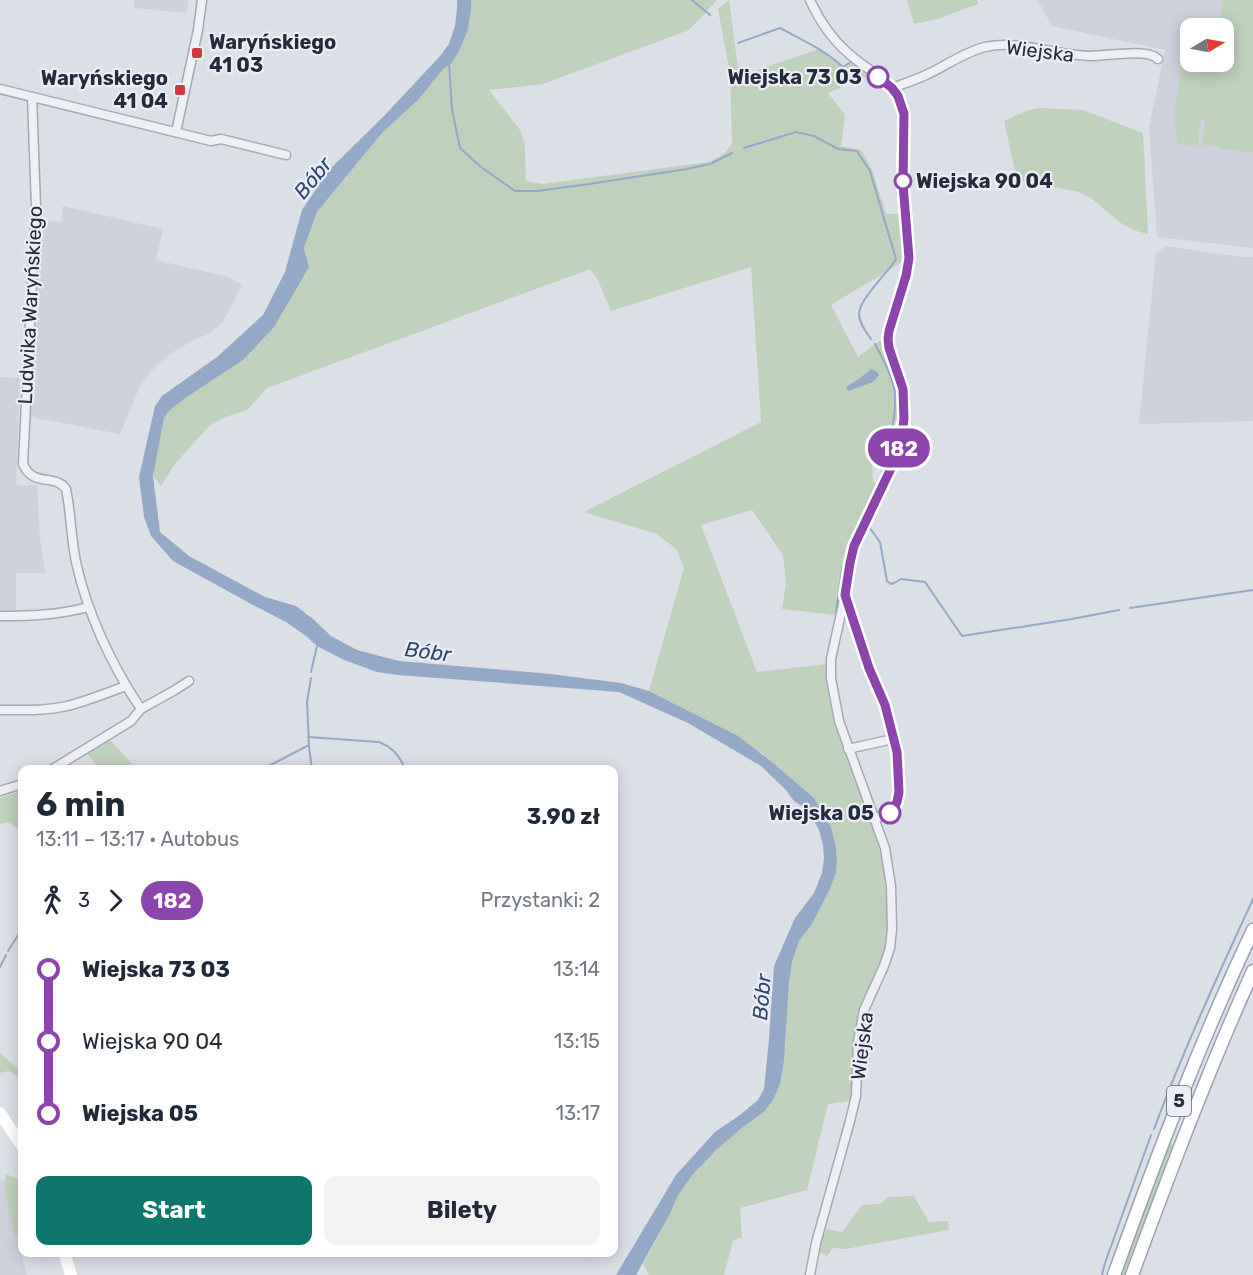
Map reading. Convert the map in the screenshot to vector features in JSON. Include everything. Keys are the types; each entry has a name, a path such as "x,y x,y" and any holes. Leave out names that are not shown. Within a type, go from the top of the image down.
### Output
{"main road":[{"name":"5","path":"1114,1275 1173,1115 1253,930"},
{"name":"5","path":"1132,1275 1186,1129 1253,971"},
{"path":"0,1113 18,1140"},
{"path":"66,1257 71,1275"}],"street":[{"path":"176,132 198,30 202,0"},
{"name":"Wiejska","path":"810,0 830,34 848,53 892,88 898,96 904,114 903,184 909,258 888,339 903,389 904,419 901,442 895,460 854,546 831,659 831,678 838,721 885,848 891,886 892,929 890,948 884,966 864,1010 858,1042 856,1096 816,1243 810,1275"},
{"name":"Wiejska","path":"892,88 974,51 993,46 1020,46 1086,56 1141,54 1155,56 1158,59"},
{"path":"0,89 212,141 221,139 286,155"},
{"name":"Ludwika Waryńskiego","path":"32,97 36,206 22,459 25,469 32,476 64,485 76,562 88,607"},
{"name":"Wiejska","path":"845,595 869,668 885,705 897,752 899,792 897,802 890,813 874,819"},
{"path":"0,616 56,614 88,607 126,686 141,709"},
{"path":"59,765 131,721 141,709 189,681"},
{"path":"0,710 47,709 66,706 126,686"},
{"path":"848,749 893,739"},
{"path":"0,791 18,785"}],"shaded area":[{"path":"134,0 188,0 187,13 134,8"},
{"path":"1035,0 1222,0 1220,18 1180,18 1180,72 1190,72 1198,145 1201,120 1205,120 1202,145 1253,153 1253,248 1157,237 1149,128 1165,50 1052,26 1038,1"},
{"path":"63,206 163,229 156,260 229,277 242,285 223,322 209,334 195,339 170,354 145,379 120,434 31,417 42,221 62,222"},
{"path":"1166,246 1253,257 1253,421 1139,424 1156,253"},
{"path":"0,377 20,378 16,483 18,486 37,485 40,538 45,573 16,573 16,611 0,611"},
{"path":"0,1179 18,1185 18,1257 22,1257 27,1275 0,1275"}],"green space":[{"path":"471,0 717,0 689,30 543,84 489,90 520,130 525,145 526,181 542,184 709,162 724,154 732,144 730,74 718,9 729,0 739,76 819,49 843,67 851,61 867,76 828,93 845,115 841,146 861,150 872,169 886,214 900,214 905,249 904,261 831,305 858,357 879,341 885,344 891,371 898,384 901,419 894,422 891,451 880,449 872,459 873,481 879,487 852,543 844,570 836,615 782,609 786,583 783,555 752,510 701,525 757,672 827,664 829,699 833,716 879,846 886,878 889,912 883,955 856,1024 850,1101 828,1104 807,1190 740,1208 742,1237 733,1241 724,1275 649,1275 643,1264 687,1181 717,1148 764,1112 792,962 799,941 812,924 830,889 836,872 836,847 831,827 814,798 764,755 718,726 649,691 684,568 677,550 657,534 584,512 761,422 751,267 611,311 597,278 590,269 267,388 247,410 223,418 209,426 175,464 161,486 153,476 164,418 168,412 243,360 309,268 304,248 317,212 382,133 419,99 443,69 451,64 471,9"},
{"path":"907,0 977,0 978,4 938,19 914,24"},
{"path":"1222,0 1253,0 1253,153 1202,145 1205,120 1201,120 1198,145 1177,145 1174,117 1180,70 1180,72 1234,72 1234,18 1220,18"},
{"path":"1039,108 1083,110 1143,133 1148,234 1122,224 1092,199 1079,192 1017,180 1004,121"},
{"path":"108,739 133,765 96,765 86,752"},
{"path":"18,792 18,829 9,822 0,824 0,798"},
{"path":"0,1053 18,1069 18,1077 9,1071 0,1073"},
{"path":"1166,1142 1175,1146 1128,1275 1118,1275"},
{"path":"6,1174 18,1179 18,1235 15,1236 4,1185"},
{"path":"914,1196 929,1222 948,1221 949,1230 845,1249 833,1248 827,1256 818,1251 826,1229 842,1232 862,1205 880,1204 888,1197"}],"water":[{"path":"457,0 471,0 468,29 459,51 451,64 443,69 419,99 382,133 317,212 304,248 309,267 274,327 243,360 184,399 164,418 153,476 160,532 189,556 265,597 296,606 331,636 357,650 399,661 551,674 621,683 649,691 738,736 814,798 831,827 836,847 836,872 812,924 799,941 792,962 780,1084 764,1112 716,1150 693,1174 678,1195 636,1275 616,1275 676,1175 715,1132 758,1100 764,1089 774,966 795,918 814,893 822,873 823,845 819,830 808,810 794,801 761,766 688,723 619,692 398,675 377,672 344,660 317,646 286,622 173,561 151,536 144,517 139,477 155,406 162,396 217,357 263,315 285,272 302,210 329,170 441,55 449,44 455,26"},
{"path":"871,369 879,375 873,382 848,391 846,387"}],"waterway":[{"path":"692,0 710,15"},
{"path":"738,43 780,28 821,50 843,67 849,63"},
{"path":"449,63 452,110 460,148 481,167 515,191 537,191 687,169 710,164 732,153"},
{"path":"744,148 796,132 814,136 838,149 857,151 870,171 896,259 860,308 860,321 871,339"},
{"path":"863,520 861,519 881,475 895,410 893,382 875,344"},
{"path":"836,612 842,570 851,540 861,520"},
{"path":"869,527 880,542 887,581 891,584 901,579 925,582 962,636 1119,610"},
{"path":"1130,608 1253,590"},
{"path":"311,672 317,646"},
{"path":"271,765 309,745 307,702 311,678"},
{"path":"308,737 379,742 395,753 403,765"},
{"path":"309,746 311,765"},
{"path":"1154,1129 1189,1042 1253,899"},
{"path":"8,951 18,935"},
{"path":"0,967 6,955"},
{"path":"1102,1275 1151,1135"}],"bus line":[{"name":"182","path":"878,77 898,96 904,114 903,184 909,258 888,339 903,389 904,419 901,442 895,460 854,546 845,595 869,668 885,705 897,752 899,792 897,802 890,813"}],"place":[{"name":"Waryńskiego 41 03","path":"197,53"},
{"name":"Wiejska 73 03","path":"878,77"},
{"name":"Waryńskiego 41 04","path":"180,90"},
{"name":"Wiejska 90 04","path":"903,181"},
{"name":"Wiejska 05","path":"890,813"}],"water label":[{"name":"Bóbr","path":"313,178"},
{"name":"Bóbr","path":"428,652"},
{"name":"Bóbr","path":"762,997"}]}
